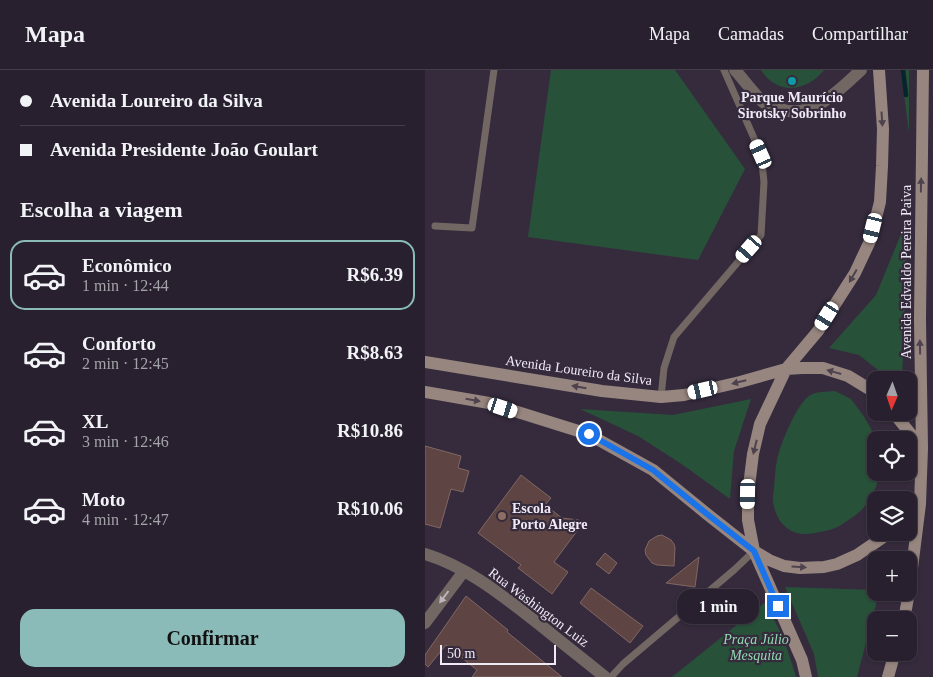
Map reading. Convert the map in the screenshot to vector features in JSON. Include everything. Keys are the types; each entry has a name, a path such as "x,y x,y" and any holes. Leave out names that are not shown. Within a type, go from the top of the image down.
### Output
{"main road":[{"name":"Avenida Edvaldo Pereira Paiva","path":"806,677 802,660 754,551 748,520 748,494 753,454 760,424 786,369 818,331 855,273 870,241 880,202 882,166 883,129 879,70"},
{"name":"Avenida Edvaldo Pereira Paiva","path":"914,551 920,504 922,448 920,320 923,70"},
{"name":"Avenida Loureiro da Silva","path":"425,362 602,391 661,396 685,395 786,369 802,368 823,368 848,376 867,388"},
{"path":"425,392 489,403 589,434 653,470 754,551 784,566 800,568 824,567 837,564 877,541"},
{"path":"900,421 922,448"},
{"path":"917,507 920,504"},
{"path":"888,677 892,661"}],"street":[{"path":"735,70 765,103 784,111 801,112 817,106 837,92 861,70"},
{"name":"Rua Washington Luiz","path":"425,554 464,571 507,598 605,677"},
{"path":"425,623 464,571"}],"lane":[{"path":"435,226 472,228 493,70"},
{"path":"661,396 664,368 674,337 761,235 764,182 761,154 724,70"},
{"path":"611,677 623,664 754,551"}],"green space":[{"path":"551,70 675,70 745,169 698,260 528,237"},
{"name":"Parque Maurício Sirotsky Sobrinho","path":"761,70 824,70 809,83 801,87 792,88 775,84"},
{"path":"901,70 909,70 909,133"},
{"path":"908,217 902,371 879,371 859,355 829,348 876,295"},
{"path":"835,391 851,399 865,418 872,431 867,431 867,481 877,481 874,491 867,491 867,504 841,525 815,533 799,533 787,528 775,510 773,498 775,470 781,445 799,408 809,396 821,392"},
{"path":"751,399 734,451 730,499 638,436 580,409 673,415"},
{"path":"785,587 867,590 867,601 877,601 874,611 867,611 867,639 857,677 818,677 814,654"},
{"name":"Praça Júlio Mesquita","path":"764,603 775,620 783,638 796,677 672,677"}],"building":[{"path":"425,446 461,456 458,468 469,471 463,492 451,489 440,528 425,524"},
{"path":"521,475 551,498 545,505 562,518 579,520 577,531 554,562 568,572 552,594 518,568 521,565 478,533"},
{"path":"662,535 674,544 674,566 657,565 652,563 646,555 645,550 649,541"},
{"path":"605,553 617,563 609,574 596,564"},
{"path":"699,557 695,587 666,583"},
{"path":"591,588 643,626 630,643 580,603"},
{"path":"466,596 562,677 472,677 477,670 446,645 428,667 425,664 425,655"}],"waterway":[{"path":"903,70 906,95"}],"place":[{"name":"Parque Maurício Sirotsky Sobrinho","path":"792,81"},
{"name":"Escola Porto Alegre","path":"502,516"}],"route":[{"path":"589,434 653,470 754,551 778,606"}]}
